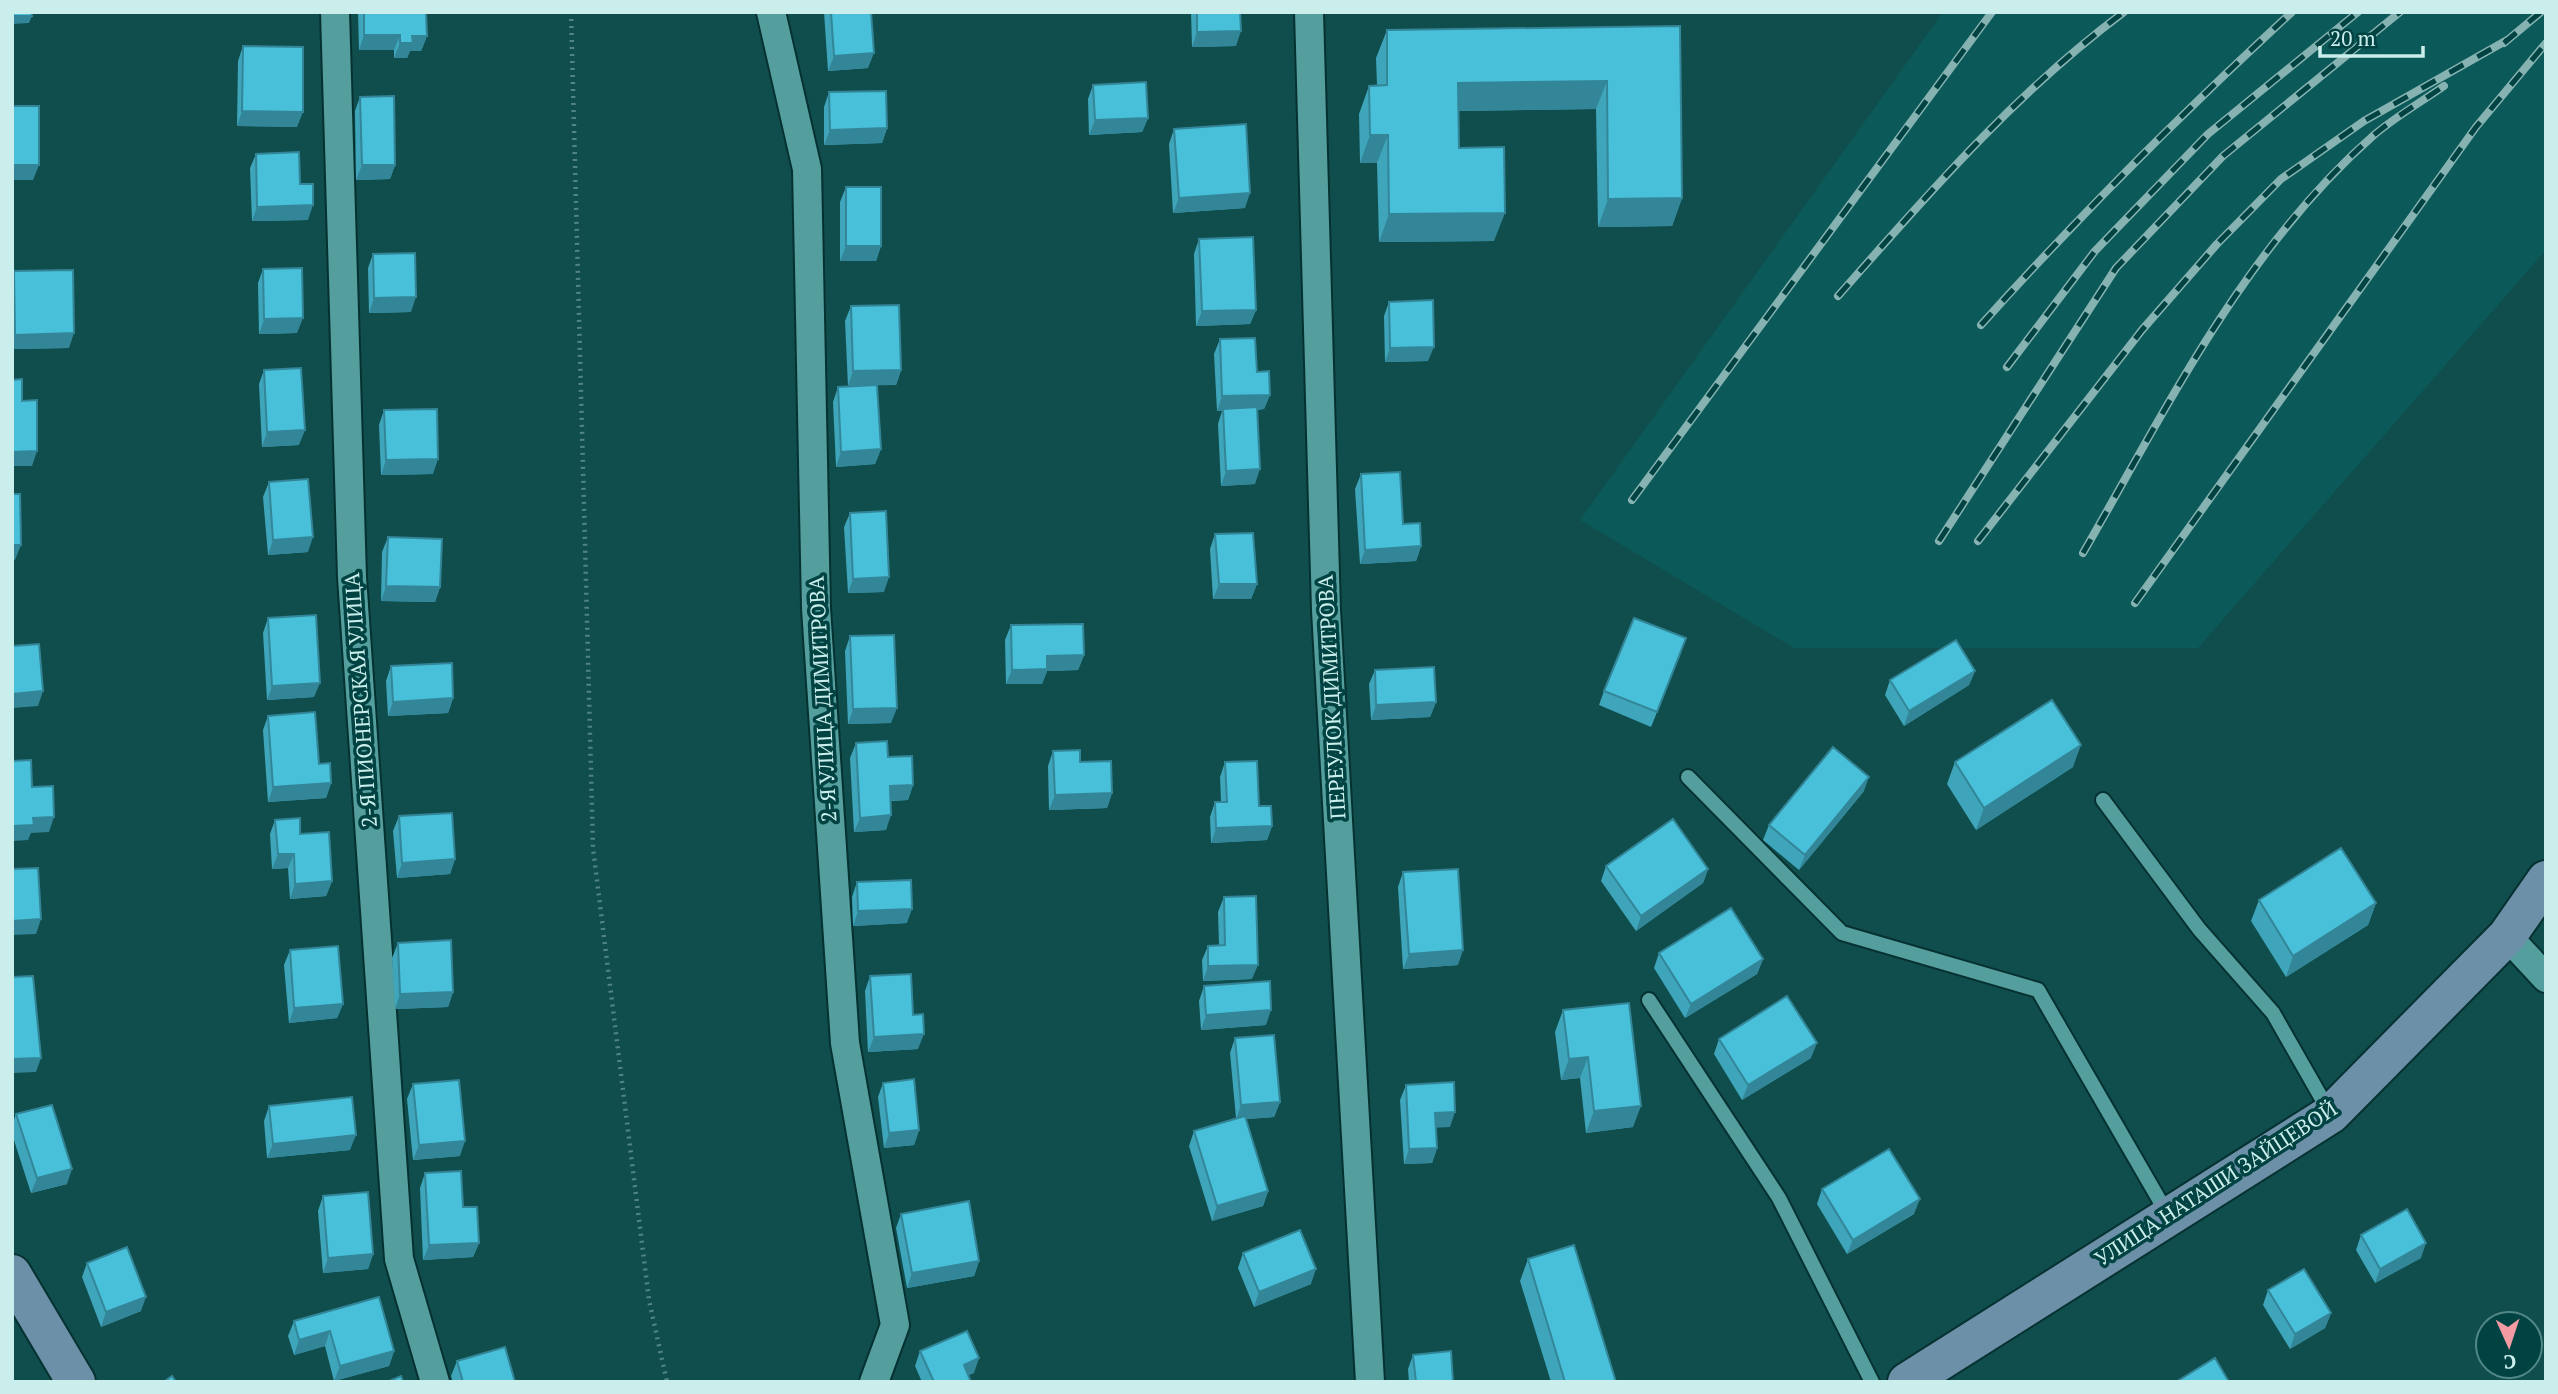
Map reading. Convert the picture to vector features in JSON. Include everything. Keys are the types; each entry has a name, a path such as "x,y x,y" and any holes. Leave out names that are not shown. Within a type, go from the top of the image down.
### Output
{"street":[{"name":"2-Я ПИОНЕРСКАЯ УЛИЦА","path":"335,12 352,577 399,1259 435,1382"},
{"name":"2-Я УЛИЦА ДИМИТРОВА","path":"771,12 807,169 816,608 845,1042 895,1325 874,1382"},
{"name":"ПЕРЕУЛОК ДИМИТРОВА","path":"1309,12 1326,610 1370,1382"},
{"name":"УЛИЦА НАТАШИ ЗАЙЦЕВОЙ","path":"1906,1382 2331,1114 2507,936 2546,880"},
{"path":"2507,936 2546,978"},
{"path":"12,1274 76,1382"}],"lane":[{"path":"1688,777 1842,933 2038,990 2168,1216"},
{"path":"2104,800 2199,929 2273,1013 2331,1114"},
{"path":"1649,1000 1779,1198 1872,1382"}],"path":[{"path":"571,12 593,848 649,1300 667,1382"}],"shaded area":[{"path":"1943,12 2546,12 2546,250 2198,648 1794,648 1580,520"}],"building":[{"path":"12,12 31,12 32,16 12,16"},
{"path":"364,12 426,13 427,36 412,36 413,43 400,43 400,35 364,35"},
{"path":"831,12 871,12 874,53 834,56"},
{"path":"1197,12 1240,12 1241,31 1197,32"},
{"path":"1680,26 1682,198 1608,199 1607,81 1458,83 1459,148 1504,147 1505,213 1389,214 1388,135 1370,135 1369,86 1387,85 1387,30"},
{"path":"243,46 303,47 303,112 242,111"},
{"path":"1146,82 1148,118 1095,120 1093,85"},
{"path":"886,91 887,128 830,130 829,92"},
{"path":"394,96 395,165 362,165 360,97"},
{"path":"12,106 39,106 39,165 12,165"},
{"path":"1246,124 1250,193 1179,198 1174,129"},
{"path":"299,152 300,184 313,184 313,205 257,207 256,154"},
{"path":"846,187 881,187 881,246 846,246"},
{"path":"1253,237 1256,310 1202,311 1199,239"},
{"path":"415,253 416,297 374,298 373,254"},
{"path":"302,268 303,318 264,319 263,269"},
{"path":"73,270 74,333 15,335 14,271"},
{"path":"1433,300 1434,347 1390,348 1389,302"},
{"path":"899,305 901,370 853,371 851,306"},
{"path":"1255,338 1257,372 1269,371 1270,395 1222,396 1220,339"},
{"path":"301,368 305,430 267,432 264,370"},
{"path":"22,379 22,401 37,400 37,451 12,452 12,380"},
{"path":"877,385 881,449 841,452 838,387"},
{"path":"1257,407 1260,469 1226,471 1223,409"},
{"path":"437,409 438,459 386,460 384,410"},
{"path":"1400,472 1403,524 1420,523 1421,546 1365,550 1361,474"},
{"path":"308,479 313,537 273,540 269,482"},
{"path":"12,494 20,494 21,545 12,545"},
{"path":"886,511 889,577 853,579 850,513"},
{"path":"1253,533 1257,584 1219,584 1215,534"},
{"path":"388,537 442,539 440,587 386,586"},
{"path":"316,615 320,683 272,686 268,618"},
{"path":"1634,618 1686,638 1657,712 1604,691"},
{"path":"1083,624 1084,655 1047,656 1047,669 1012,670 1011,625"},
{"path":"894,635 897,708 853,709 850,636"},
{"path":"1956,640 1975,671 1909,711 1890,680"},
{"path":"39,644 43,691 12,694 12,646"},
{"path":"452,663 453,698 393,702 391,666"},
{"path":"1434,667 1436,702 1376,705 1375,670"},
{"path":"2052,700 2081,745 1984,808 1955,762"},
{"path":"315,712 319,764 330,763 331,783 273,787 268,716"},
{"path":"887,741 888,757 912,756 913,785 890,786 891,815 860,818 856,743"},
{"path":"1833,747 1869,777 1805,855 1769,825"},
{"path":"1080,750 1080,762 1111,761 1112,793 1055,795 1053,751"},
{"path":"31,760 32,787 53,786 54,817 33,818 34,825 12,826 12,761"},
{"path":"1257,761 1259,806 1271,806 1272,826 1216,828 1215,802 1227,802 1225,762"},
{"path":"452,813 455,859 402,863 399,816"},
{"path":"300,818 300,834 329,832 332,881 295,884 294,854 278,854 275,820"},
{"path":"1673,819 1708,869 1641,916 1606,866"},
{"path":"2341,848 2376,903 2293,956 2259,900"},
{"path":"38,868 41,919 12,921 12,869"},
{"path":"1458,869 1463,950 1409,954 1403,872"},
{"path":"911,880 912,909 858,911 857,882"},
{"path":"1256,896 1258,965 1208,966 1208,946 1225,945 1224,897"},
{"path":"1731,908 1763,959 1691,1004 1659,953"},
{"path":"451,940 453,992 400,994 398,943"},
{"path":"338,946 343,1004 294,1008 290,950"},
{"path":"911,974 913,1015 923,1014 924,1034 874,1037 870,976"},
{"path":"33,976 41,1058 12,1059 12,977"},
{"path":"1270,981 1271,1010 1206,1015 1204,986"},
{"path":"1787,996 1817,1043 1748,1085 1719,1039"},
{"path":"1629,1003 1641,1106 1594,1111 1588,1057 1569,1059 1563,1010"},
{"path":"1274,1035 1280,1102 1241,1105 1235,1038"},
{"path":"914,1079 919,1130 889,1133 883,1083"},
{"path":"459,1080 465,1141 419,1145 413,1084"},
{"path":"1454,1082 1455,1112 1435,1113 1437,1148 1409,1149 1406,1085"},
{"path":"352,1097 356,1135 273,1144 269,1106"},
{"path":"52,1105 72,1169 37,1178 16,1114"},
{"path":"1245,1116 1268,1191 1217,1206 1194,1131"},
{"path":"1889,1149 1920,1199 1853,1240 1822,1189"},
{"path":"461,1171 463,1207 477,1207 479,1243 429,1245 425,1173"},
{"path":"368,1192 373,1254 328,1258 323,1196"},
{"path":"969,1201 979,1261 912,1273 901,1214"},
{"path":"2407,1209 2426,1243 2380,1269 2361,1235"},
{"path":"1300,1230 1316,1269 1259,1292 1243,1253"},
{"path":"1574,1245 1616,1382 1565,1382 1528,1259"},
{"path":"127,1247 146,1297 106,1312 87,1263"},
{"path":"2304,1269 2331,1313 2295,1334 2268,1290"},
{"path":"379,1297 394,1351 340,1366 330,1331 299,1340 294,1321"},
{"path":"967,1331 979,1358 964,1365 971,1382 934,1382 920,1351"},
{"path":"505,1347 515,1382 463,1382 457,1361"},
{"path":"1451,1351 1453,1382 1416,1382 1413,1355"},
{"path":"2215,1358 2229,1382 2176,1382"},
{"path":"172,1376 176,1382 164,1382"},
{"path":"401,1376 403,1382 387,1382"}],"railway":[{"path":"1632,500 1992,12"},
{"path":"1838,296 1939,183 2009,111 2045,77 2124,12"},
{"path":"1981,325 2133,165 2292,12"},
{"path":"2007,367 2095,251 2208,134 2358,12"},
{"path":"1939,541 2116,268 2223,156 2400,12"},
{"path":"2504,43 2541,12"},
{"path":"1978,541 2142,330 2217,244 2281,179 2364,121 2509,39"},
{"path":"2135,603 2476,127 2546,43"},
{"path":"2083,553 2212,331 2286,227 2328,179 2374,135 2444,86"}]}
